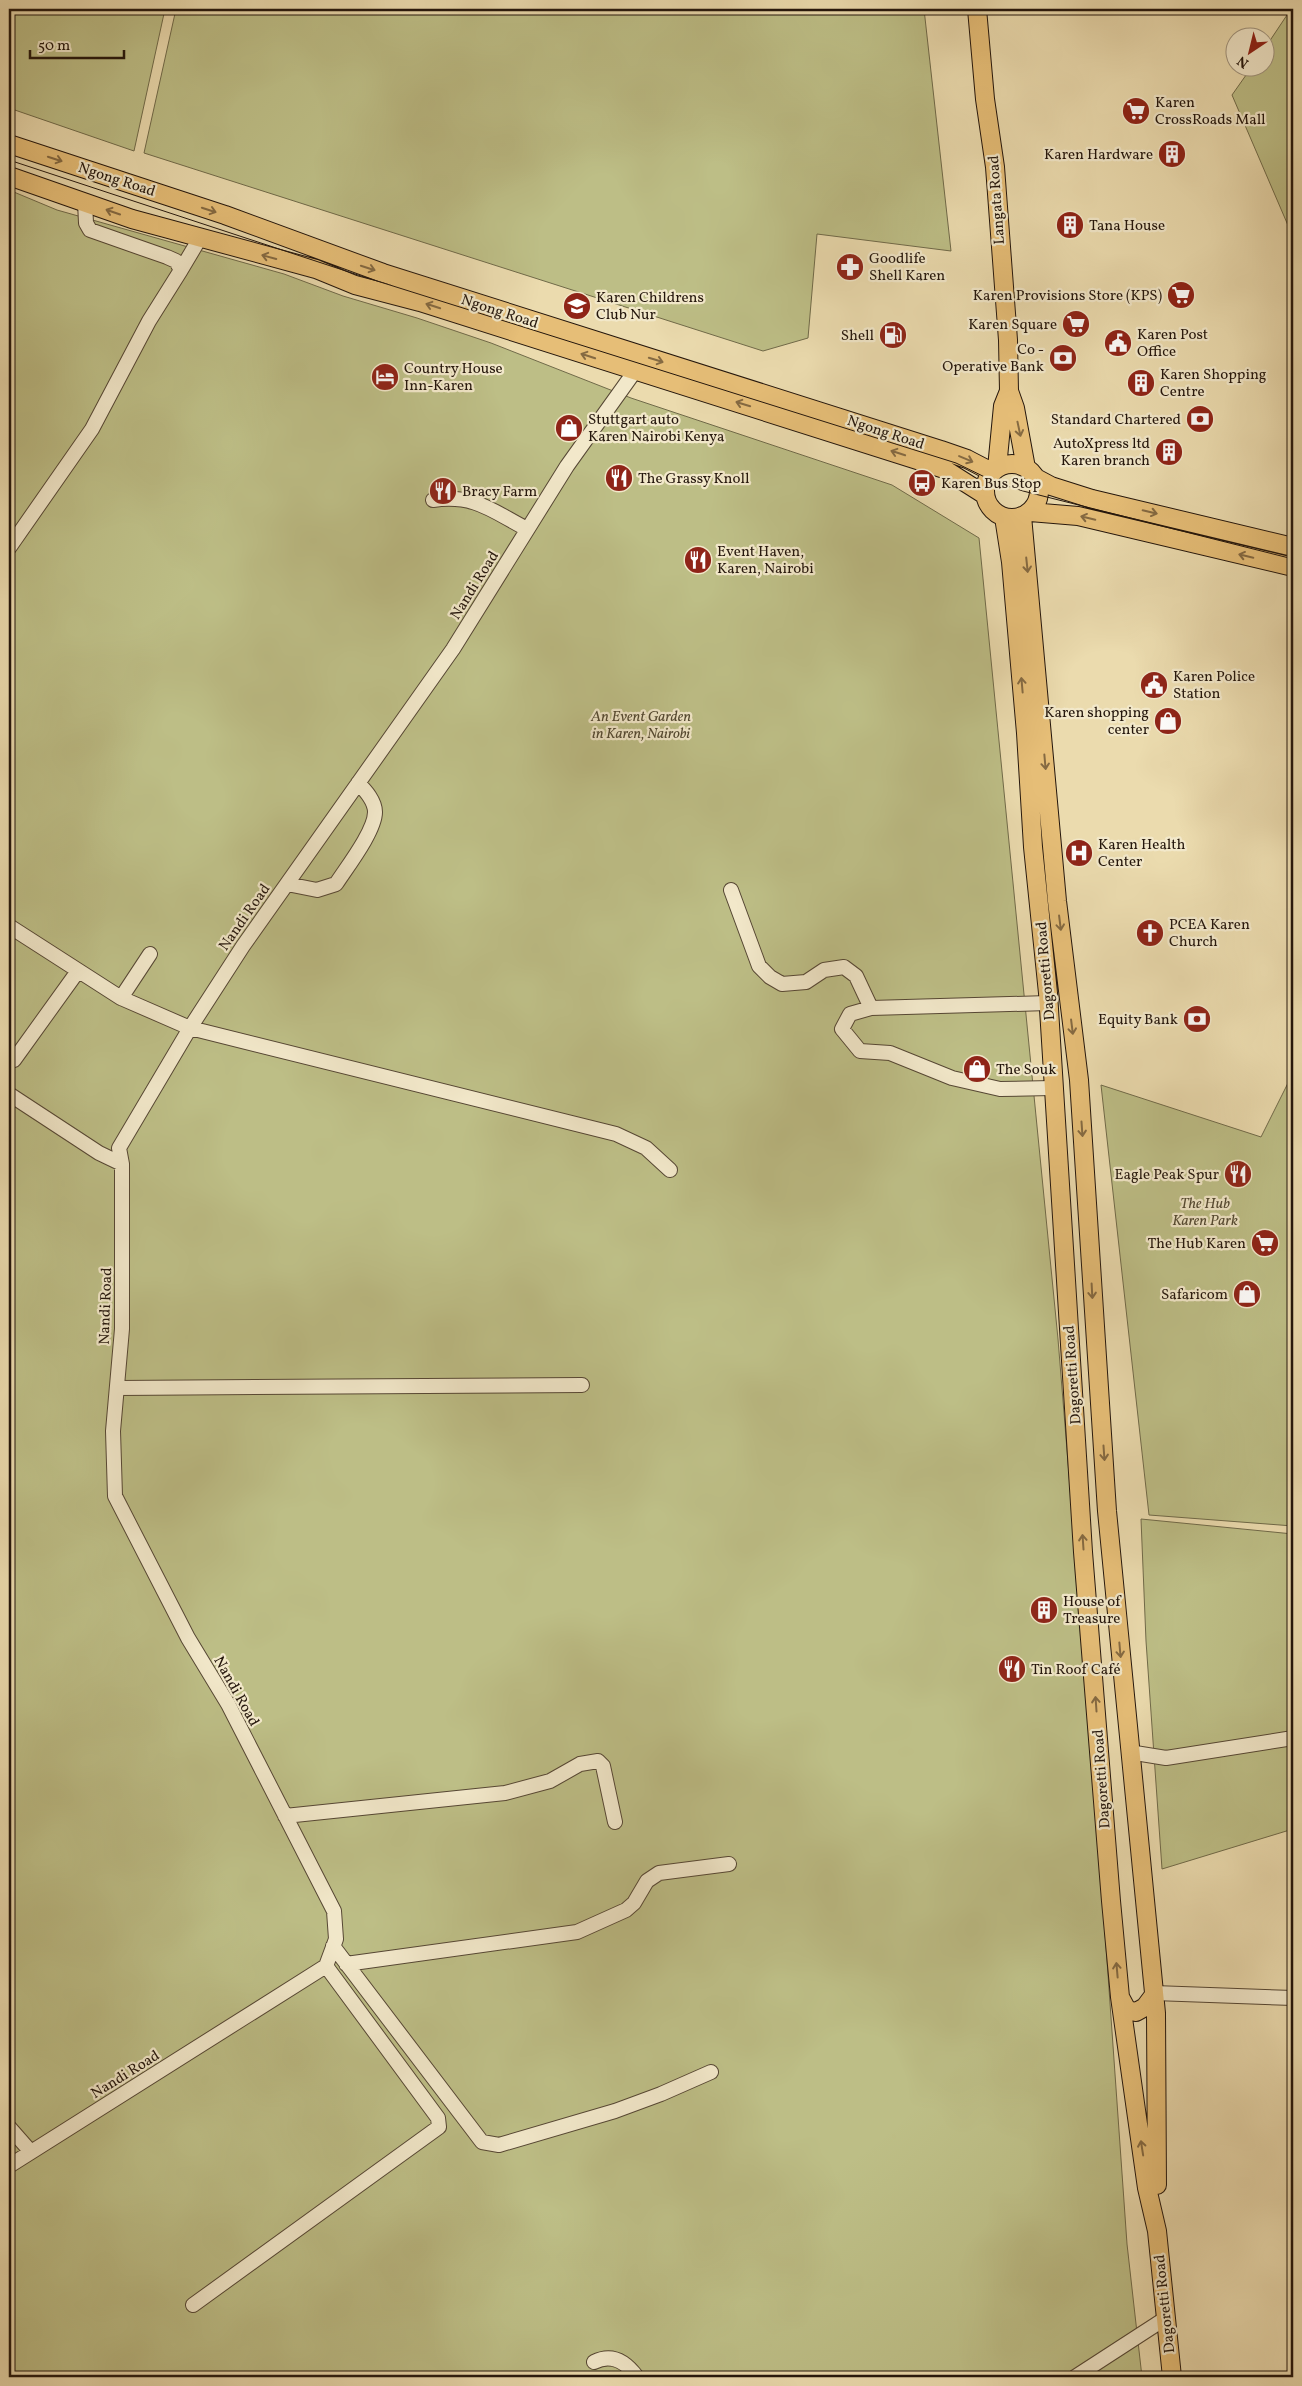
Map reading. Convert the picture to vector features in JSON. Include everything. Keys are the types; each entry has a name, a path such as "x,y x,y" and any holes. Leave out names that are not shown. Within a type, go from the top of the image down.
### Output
{"main road":[{"name":"Langata Road","path":"977,9 985,100 994,167 1008,340 1009,391"},
{"name":"Ngong Road","path":"9,144 225,215 322,252 484,306 941,450 995,470"},
{"name":"Ngong Road","path":"9,176 132,219 316,269 355,285 420,302 635,371 775,413 944,469 985,495"},
{"path":"1009,391 1003,406 995,470 986,481 985,495 990,507 1004,517 1026,514 1078,516 1293,567"},
{"path":"1009,391 1025,455 1039,496 1026,514"},
{"path":"995,470 1014,464 1051,486 1092,499 1293,547"},
{"name":"Dagoretti Road","path":"1026,514 1057,901 1079,1080 1096,1371 1129,1752 1156,2013 1157,2231 1172,2377"},
{"name":"Dagoretti Road","path":"1004,517 1009,544 1026,724 1033,847 1048,1003 1083,1552 1120,1997 1147,2188 1157,2231"},
{"path":"1120,1997 1127,2010 1136,2012 1145,2007 1154,1994"}],"street":[{"path":"85,202 86,223 90,230 167,257 176,261 181,270"},
{"path":"9,548 92,429 149,322 200,238"},
{"name":"Nandi Road","path":"9,2166 326,1966 336,1940 334,1910 228,1704 188,1638 115,1496 113,1431 122,1328 122,1164 119,1148 190,1028 243,946 453,649 567,466 635,371"},
{"path":"433,500 452,498 475,502 527,530"},
{"path":"287,884 317,890 336,884 374,823 376,810 368,792 358,784"},
{"path":"731,890 759,966 770,977 782,984 806,982 824,970 844,967 856,976 871,1008"},
{"path":"9,926 121,998 190,1028 616,1134 646,1148 670,1170"},
{"path":"121,998 150,954"},
{"path":"14,1060 78,971"},
{"path":"1048,1003 871,1008 850,1014 842,1029 860,1051 890,1053 952,1078 1000,1089 1052,1088"},
{"path":"9,1094 99,1152 122,1164"},
{"path":"118,1388 582,1385"},
{"path":"1129,1752 1166,1758 1293,1738"},
{"path":"285,1816 505,1793 550,1781 580,1764 598,1761 602,1766 615,1822"},
{"path":"346,1964 577,1932 626,1910 634,1903 652,1876 659,1873 729,1864"},
{"path":"333,1946 482,2142 486,2144 499,2144 615,2111 662,2094 711,2072"},
{"path":"193,2305 439,2127 438,2118 326,1966"},
{"path":"1154,1994 1293,1998"},
{"path":"9,2127 31,2152"},
{"path":"1075,2377 1166,2318"},
{"path":"594,2362 602,2358 612,2358 621,2361 637,2377"}],"green space":[{"path":"9,9 165,9 134,151 9,108"},
{"path":"176,9 924,9 951,251 817,234 808,338 763,351 144,153"},
{"path":"1291,9 1293,9 1293,237 1232,95 1244,78 1274,78 1274,34"},
{"name":"An Event Garden in Karen, Nairobi","path":"9,190 57,210 284,274 343,296 417,318 491,343 631,398 892,485 979,538 1058,1339 1098,1833 1127,2244 1142,2377 9,2377"},
{"name":"The Hub Karen Park","path":"1293,1073 1293,1526 1149,1515 1101,1085 1261,1137"},
{"path":"1141,1519 1293,1534 1293,1829 1162,1869 1146,1641"}],"tram line":[{"path":"9,160 358,275 956,463 995,482 1023,491 1293,559"}],"place":[{"name":"Karen CrossRoads Mall","path":"1136,111"},
{"name":"Karen Hardware","path":"1172,154"},
{"name":"Tana House","path":"1070,225"},
{"name":"Goodlife Shell Karen","path":"850,267"},
{"name":"Karen Provisions Store (KPS)","path":"1181,295"},
{"name":"Karen Childrens Club Nur","path":"577,306"},
{"name":"Karen Square","path":"1076,324"},
{"name":"Shell","path":"893,335"},
{"name":"Karen Post Office","path":"1118,343"},
{"name":"Co - Operative Bank","path":"1063,358"},
{"name":"Country House Inn-Karen","path":"385,377"},
{"name":"Karen Shopping Centre","path":"1141,383"},
{"name":"Standard Chartered","path":"1200,419"},
{"name":"Stuttgart auto Karen Nairobi Kenya","path":"569,428"},
{"name":"AutoXpress ltd Karen branch","path":"1169,452"},
{"name":"The Grassy Knoll","path":"619,478"},
{"name":"Karen Bus Stop","path":"922,483"},
{"name":"Bracy Farm","path":"443,491"},
{"name":"Event Haven, Karen, Nairobi","path":"698,560"},
{"name":"Karen Police Station","path":"1154,685"},
{"name":"Karen shopping center","path":"1168,721"},
{"name":"Karen Health Center","path":"1079,853"},
{"name":"PCEA Karen Church","path":"1150,933"},
{"name":"Equity Bank","path":"1197,1019"},
{"name":"The Souk","path":"977,1069"},
{"name":"Eagle Peak Spur","path":"1238,1174"},
{"name":"The Hub Karen","path":"1265,1243"},
{"name":"Safaricom","path":"1247,1294"},
{"name":"House of Treasure","path":"1044,1610"},
{"name":"Tin Roof Café","path":"1012,1669"}]}
